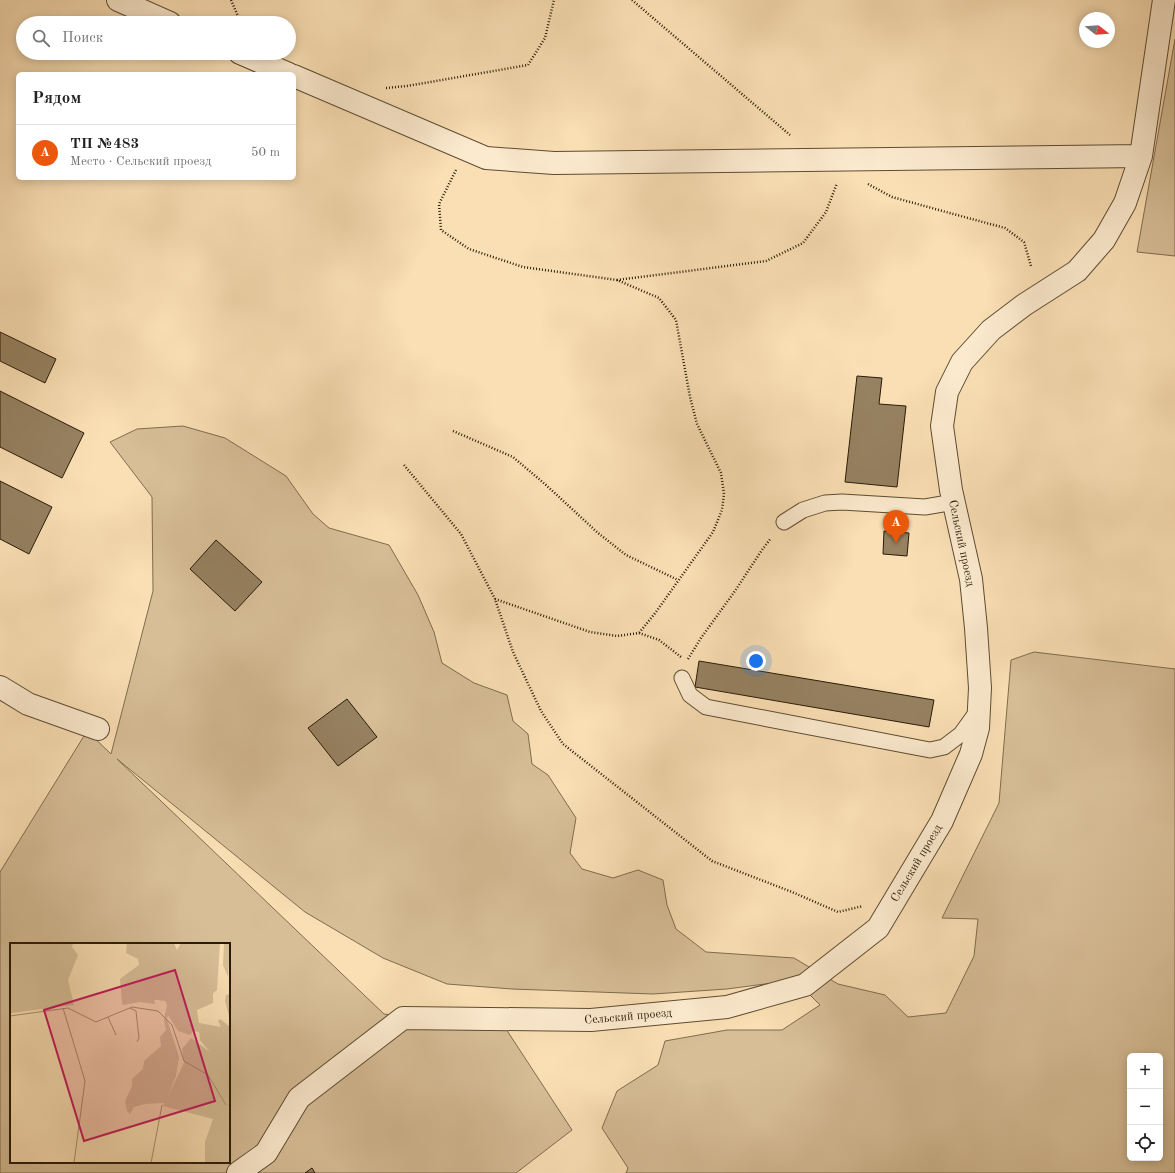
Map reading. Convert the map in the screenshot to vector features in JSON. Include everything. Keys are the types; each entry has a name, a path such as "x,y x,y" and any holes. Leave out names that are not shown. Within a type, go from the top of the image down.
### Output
{"street":[{"path":"118,0 154,16"},
{"name":"Сельский проезд","path":"238,1173 266,1153 298,1098 402,1018 591,1020 727,1007 805,985 878,928 942,821 971,754 978,728 980,688 971,579 951,490 942,426 947,392 962,362 991,330 1024,305 1077,272 1104,240 1125,203 1141,156 1164,0"},
{"path":"256,60 284,72"},
{"path":"296,77 486,158 554,163 1141,156"},
{"path":"0,687 28,704 98,729"}],"lane":[{"path":"784,522 803,510 825,503 842,502 925,507 954,502"},
{"path":"682,678 690,695 706,707 930,750 944,747 961,734 979,709"}],"path":[{"path":"231,0 238,16"},
{"path":"384,88 406,86 528,65 545,38 554,0"},
{"path":"466,149 439,204 441,230 469,249 523,267 617,280 766,261 803,243 826,212 838,178"},
{"path":"617,280 659,298 676,320 690,397 697,424 721,473 724,494 722,510 713,532 639,633"},
{"path":"453,431 513,457 598,533 626,555 678,580"},
{"path":"404,465 461,534 496,599 513,652 541,710 563,744 712,861 792,892 838,912 895,899"},
{"path":"496,599 590,632 617,636 639,633 658,640 686,661 700,638 735,591 762,550 784,522"}],"shaded area":[{"path":"1175,39 1175,256 1137,252"},
{"path":"183,426 225,438 286,476 313,514 329,528 389,545 418,595 434,632 442,663 474,683 507,695 513,721 528,734 532,764 548,775 576,818 570,853 582,869 613,878 638,870 663,880 667,905 676,929 706,952 794,958 838,984 885,995 908,1017 946,1013 974,956 978,919 942,918 999,803 1011,660 1034,652 1175,669 1175,1173 626,1173 628,1168 602,1128 617,1091 658,1065 665,1041 727,1030 782,1030 820,1005 795,980 727,989 653,994 512,989 447,984 383,958 305,912 117,759 384,1014 506,1029 572,1130 516,1173 0,1173 0,872 87,731 111,754 153,591 152,497 110,442 137,429"}],"building":[{"path":"0,332 56,359 45,383 0,361"},
{"path":"857,376 882,378 879,404 906,406 897,487 845,482"},
{"path":"0,391 84,433 62,478 0,447"},
{"path":"0,481 52,507 29,554 0,539"},
{"path":"884,531 909,533 907,556 883,554"},
{"path":"216,540 262,582 235,611 190,569"},
{"path":"699,661 934,700 929,727 695,687"},
{"path":"347,699 377,737 338,766 308,728"},
{"path":"312,1168 315,1173 305,1173"}],"place":[{"name":"ТП №483","path":"896,543"}]}
